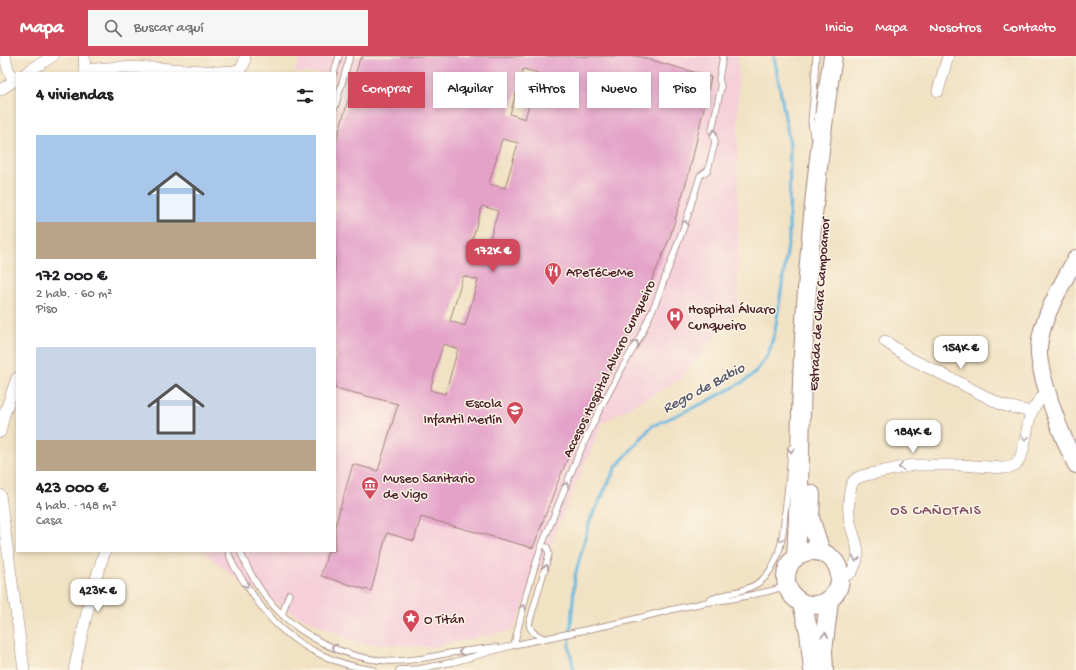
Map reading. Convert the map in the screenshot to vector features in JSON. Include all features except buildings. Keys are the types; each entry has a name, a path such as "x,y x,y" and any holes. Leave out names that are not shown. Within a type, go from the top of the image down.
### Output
{"main road":[{"name":"Estrada de Clara Campoamor","path":"801,402 795,369 801,258 813,136 825,56"},
{"name":"Estrada de Clara Campoamor","path":"786,586 786,570 790,562 796,556 799,513 801,402 807,285 820,153 833,56"},
{"name":"Estrada de Clara Campoamor","path":"821,552 810,518 812,394 817,295 824,214 836,106 844,56"},
{"path":"1076,258 1050,308 1042,331 1039,348 1040,367 1047,391 1066,444 1076,464"},
{"path":"786,586 789,594 795,600 802,604 811,606 820,605 829,601 839,586 839,569 828,556 821,552 812,551 804,552 796,556"},
{"path":"824,670 823,651 829,601"},
{"path":"802,604 809,632 812,670"}],"street":[{"path":"0,90 16,80 8,69 5,56"},
{"path":"28,72 53,56"},
{"path":"84,56 85,72 119,67 219,72 234,71 240,69 244,64 245,56"},
{"path":"938,91 948,56"},
{"path":"885,341 909,358 1002,405 1032,412"},
{"path":"0,432 3,418 16,381"},
{"path":"840,578 852,572 858,556 858,549 849,517 850,488 855,479 860,476 913,465 961,465 1009,468 1018,461 1032,412 1047,391"},
{"path":"0,495 24,670"},
{"path":"74,670 86,614 97,572 105,552"}],"lane":[{"path":"334,72 339,56"},
{"path":"336,104 350,56"},
{"name":"Accesos Hospital Alvaro Cunqueiro","path":"514,645 527,592 540,550 577,458 598,414 640,337 656,302 686,221 700,176 708,170 715,142 712,130 721,87 719,79 723,56"},
{"path":"813,136 811,121 816,56"},
{"path":"703,603 717,596 745,590 763,579 772,566 778,554 783,532 792,441"},
{"path":"543,638 530,630 529,624 549,554 547,547"},
{"path":"228,552 238,573 261,607 278,626 302,644 320,654 341,663 374,670"},
{"path":"240,552 254,580 267,599 282,615 323,643 346,653 367,659 389,661 418,659 514,645"},
{"path":"399,670 418,669 454,662 543,638 600,627 703,603 732,599 786,586"},
{"path":"282,615 289,594"}],"shaded area":[{"path":"301,56 394,56 407,71 360,58 356,72 348,72 348,100 336,142 336,72 295,72"},
{"name":"Hospital Álvaro Cunqueiro","path":"637,56 738,56 738,308 681,379 603,422 513,630 433,647 357,643 295,614 232,575 203,552 328,552 321,576 370,591 387,533 414,541 421,517 533,548 580,429 620,353 669,240 689,173 704,108 710,108 710,72 693,72"},
{"path":"336,388 399,400 378,471 353,464 336,523"}],"waterway":[{"name":"Rego de Babio","path":"574,670 569,647 575,576 590,520 616,467 652,426 706,402 743,382 754,374 768,355 775,331 789,239 790,145 774,56"}],"place":[{"name":"APeTéCeMe","path":"553,286"},
{"name":"Hospital Álvaro Cunqueiro","path":"675,331"},
{"name":"Escola Infantil Merlín","path":"515,425"},
{"name":"Museo Sanitario de Vigo","path":"370,500"},
{"name":"O Titán","path":"411,633"}],"district":[{"name":"OS CAÑOTAIS","path":"936,509"}]}
